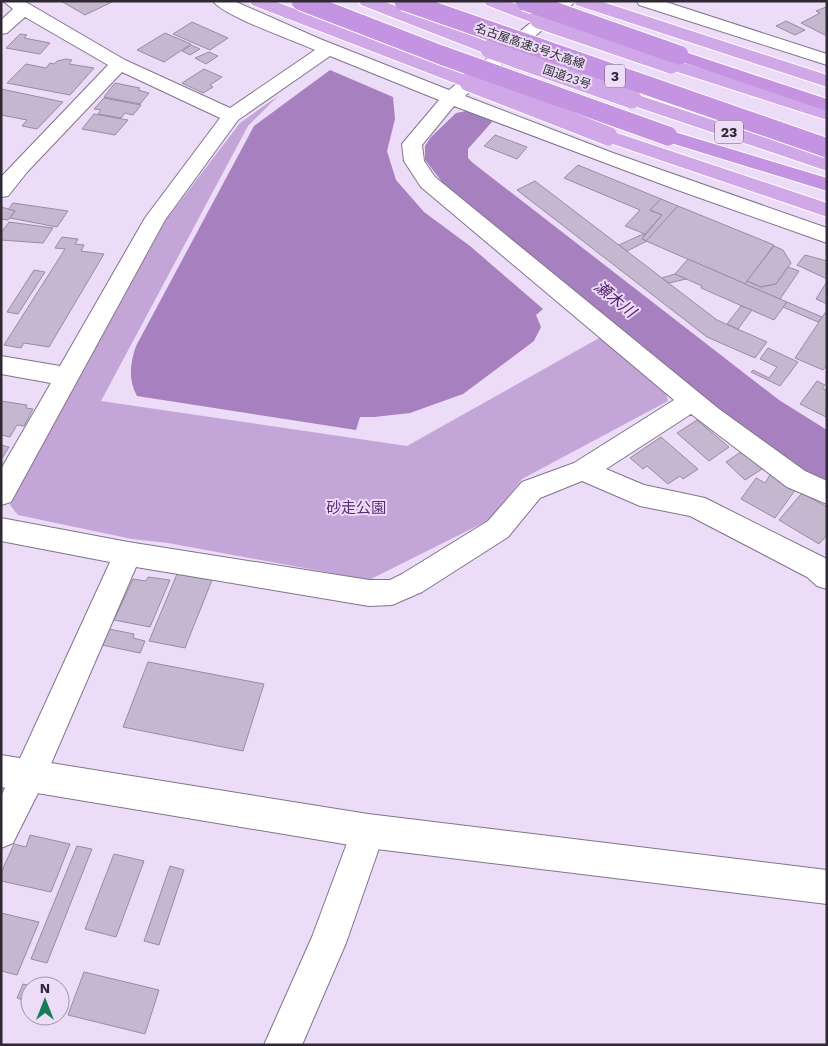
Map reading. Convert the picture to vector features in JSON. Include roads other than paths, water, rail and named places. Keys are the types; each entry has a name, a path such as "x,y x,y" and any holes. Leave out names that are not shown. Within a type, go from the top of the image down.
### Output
{"highway":[{"path":"258,1 608,136 827,210"},
{"path":"301,1 441,56 668,136 827,185"},
{"name":"国道23号","path":"367,1 490,50 827,165"},
{"name":"名古屋高速3号大高線","path":"404,1 827,148"},
{"name":"名古屋高速3号大高線","path":"448,1 827,130"},
{"path":"492,1 539,19 827,105"},
{"path":"525,1 675,59 827,114"},
{"path":"582,1 827,80"}],"street":[{"path":"221,1 241,12 450,99 717,198 827,236"},
{"path":"568,1 450,99 412,144 414,161 428,182 710,416 796,479 827,493"},
{"path":"645,1 827,60"},
{"path":"1,29 17,5 119,64 232,116"},
{"path":"1,494 156,218 232,116 328,49"},
{"path":"1,191 21,167 119,64"},
{"path":"1,365 66,376"},
{"path":"1,529 128,554 369,593 392,592 412,583 498,529 531,490 583,470 692,400"},
{"path":"583,470 640,495 695,506 817,568 827,577"},
{"path":"1,831 15,773 128,554"},
{"path":"15,773 368,830 827,887"},
{"path":"283,1045 328,943 368,830"}],"waterway":[{"name":"瀬木川","path":"471,122 446,146 447,160 458,173 760,415 827,458"}],"park label":[{"name":"砂走公園","path":"356,508"}]}
